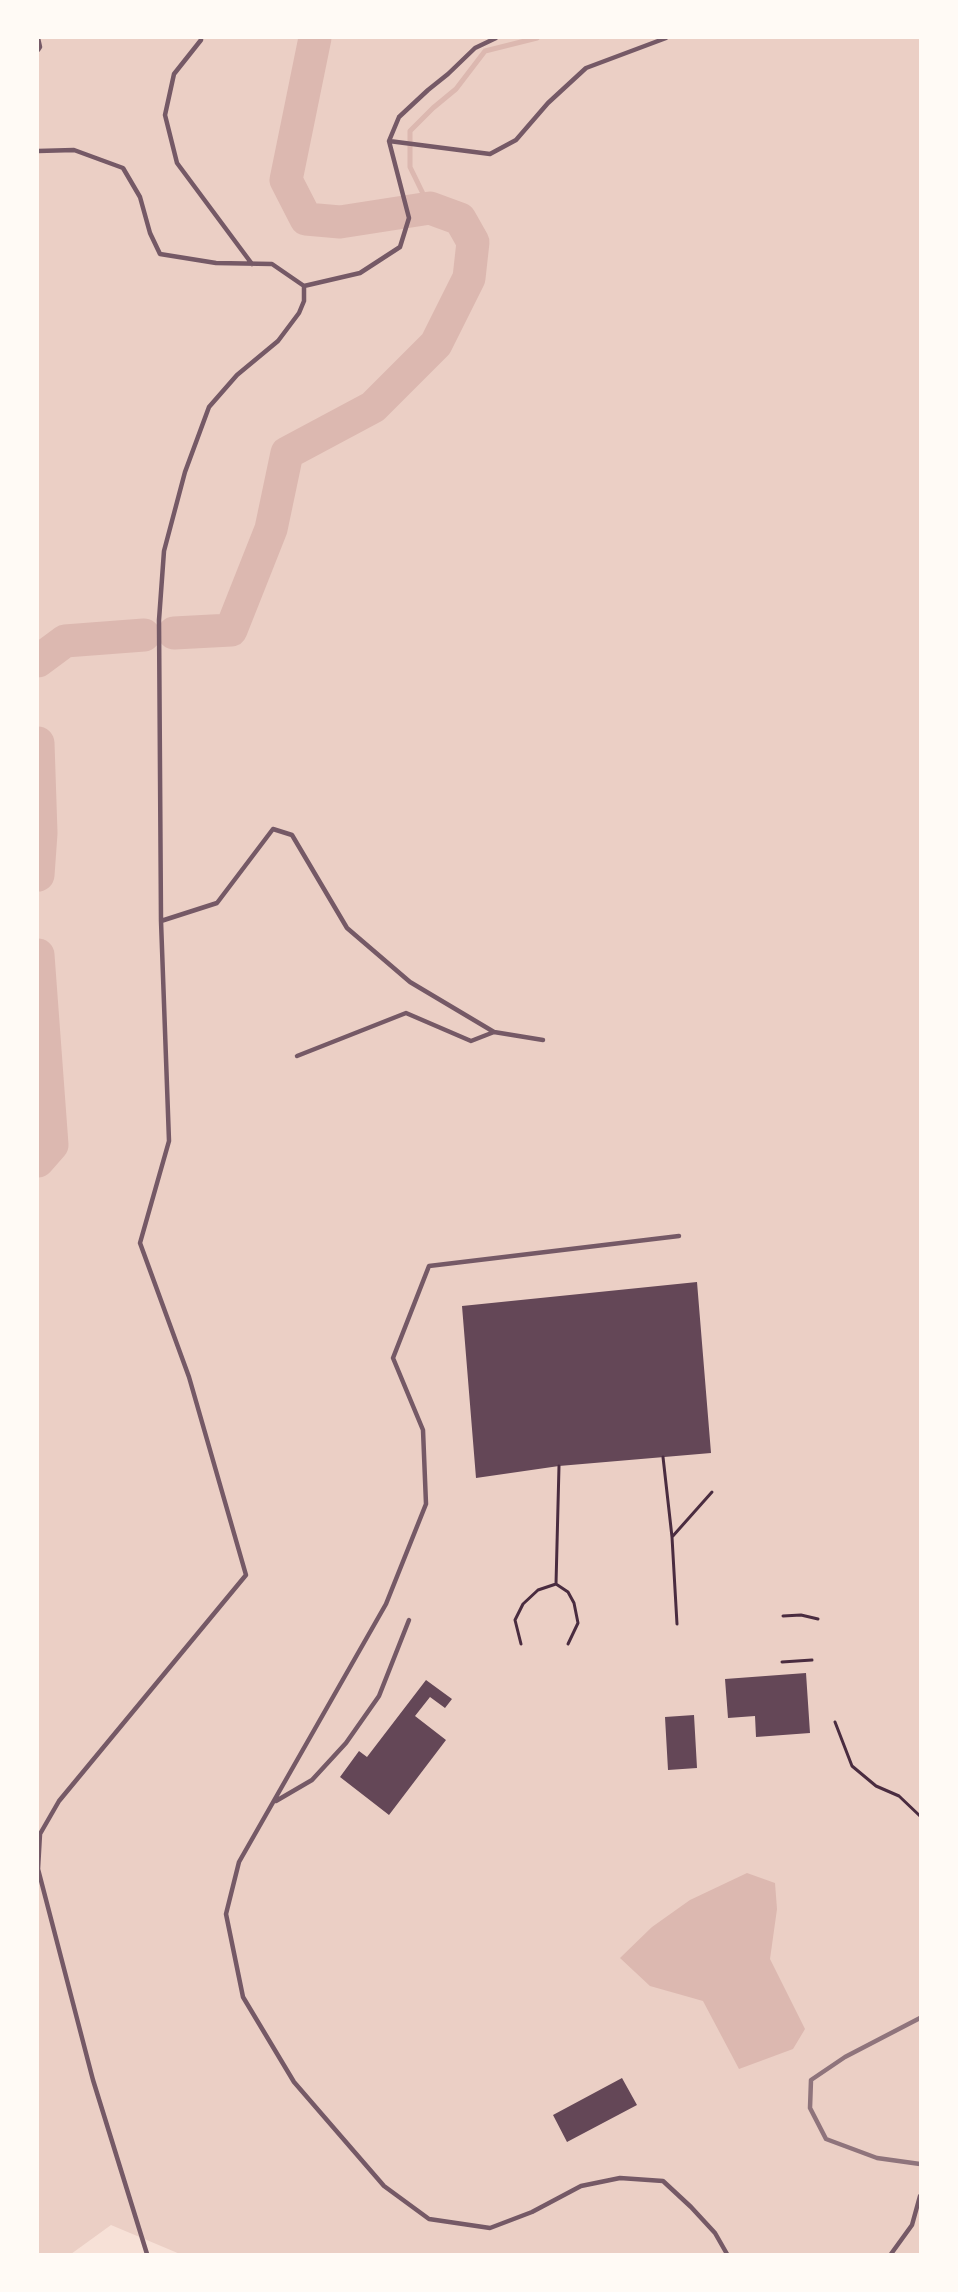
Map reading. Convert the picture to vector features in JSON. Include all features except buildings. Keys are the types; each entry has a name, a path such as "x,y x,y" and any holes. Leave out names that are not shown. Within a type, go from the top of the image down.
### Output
{"lane":[{"path":"38,38 40,47 38,50"},
{"path":"201,38 174,74 165,114 177,162 252,264"},
{"path":"38,151 74,150 123,168 140,197 150,232 160,254 216,263 272,264 304,286 360,273 400,247 409,218 389,141 399,117 475,48 496,38"},
{"path":"389,141 490,154 516,140 548,103 586,68 666,38"},
{"path":"147,2254 93,2080 38,1869 40,1834 59,1802 246,1575 189,1377 140,1243 169,1141 161,921 159,620 164,551 185,472 209,407 237,375 278,341 299,313 304,301 304,286"},
{"path":"161,921 217,903 273,830 292,836 347,928 411,982 494,1032 543,1040"},
{"path":"297,1056 406,1013 471,1041 494,1032"},
{"path":"679,1236 429,1266 393,1358 423,1430 426,1504 386,1604 239,1862 226,1914 243,1997 294,2082 384,2186 429,2219 490,2228 532,2212 581,2186 620,2178 663,2181 715,2233 728,2254"},
{"path":"273,1803 312,1780 346,1743 379,1696 408,1620"},
{"path":"891,2254 912,2225 921,2196"}],"path":[{"path":"663,1457 672,1536 677,1624"},
{"path":"556,1584 559,1466"},
{"path":"672,1536 712,1492"},
{"path":"521,1644 515,1620 523,1604 538,1590 556,1584"},
{"path":"556,1584 568,1592 574,1603 578,1623 568,1644"},
{"path":"783,1616 801,1615 818,1619"},
{"path":"782,1662 812,1660"},
{"path":"835,1722 852,1766 876,1786 899,1796 921,1816"}],"shaded area":[{"path":"38,38 920,38 920,2254 180,2254 111,2225 71,2254 38,2254"},
{"path":"747,1873 775,1883 777,1909 770,1959 805,2029 793,2049 739,2069 703,2001 650,1986 620,1958 652,1927 690,1900"}],"waterway":[{"path":"174,633 231,630 271,529 287,453 373,407 436,344 469,278 473,242 460,219 430,208 340,222 306,219 286,180 315,38"},
{"path":"430,208 410,167 410,131 456,89 485,51 537,38"},
{"path":"38,661 65,641 144,635"},
{"path":"38,743 41,833 38,875"},
{"path":"38,955 52,1145 38,1161"}],"railway":[{"path":"920,2018 845,2057 811,2080 810,2108 826,2139 877,2158 920,2164"}]}
